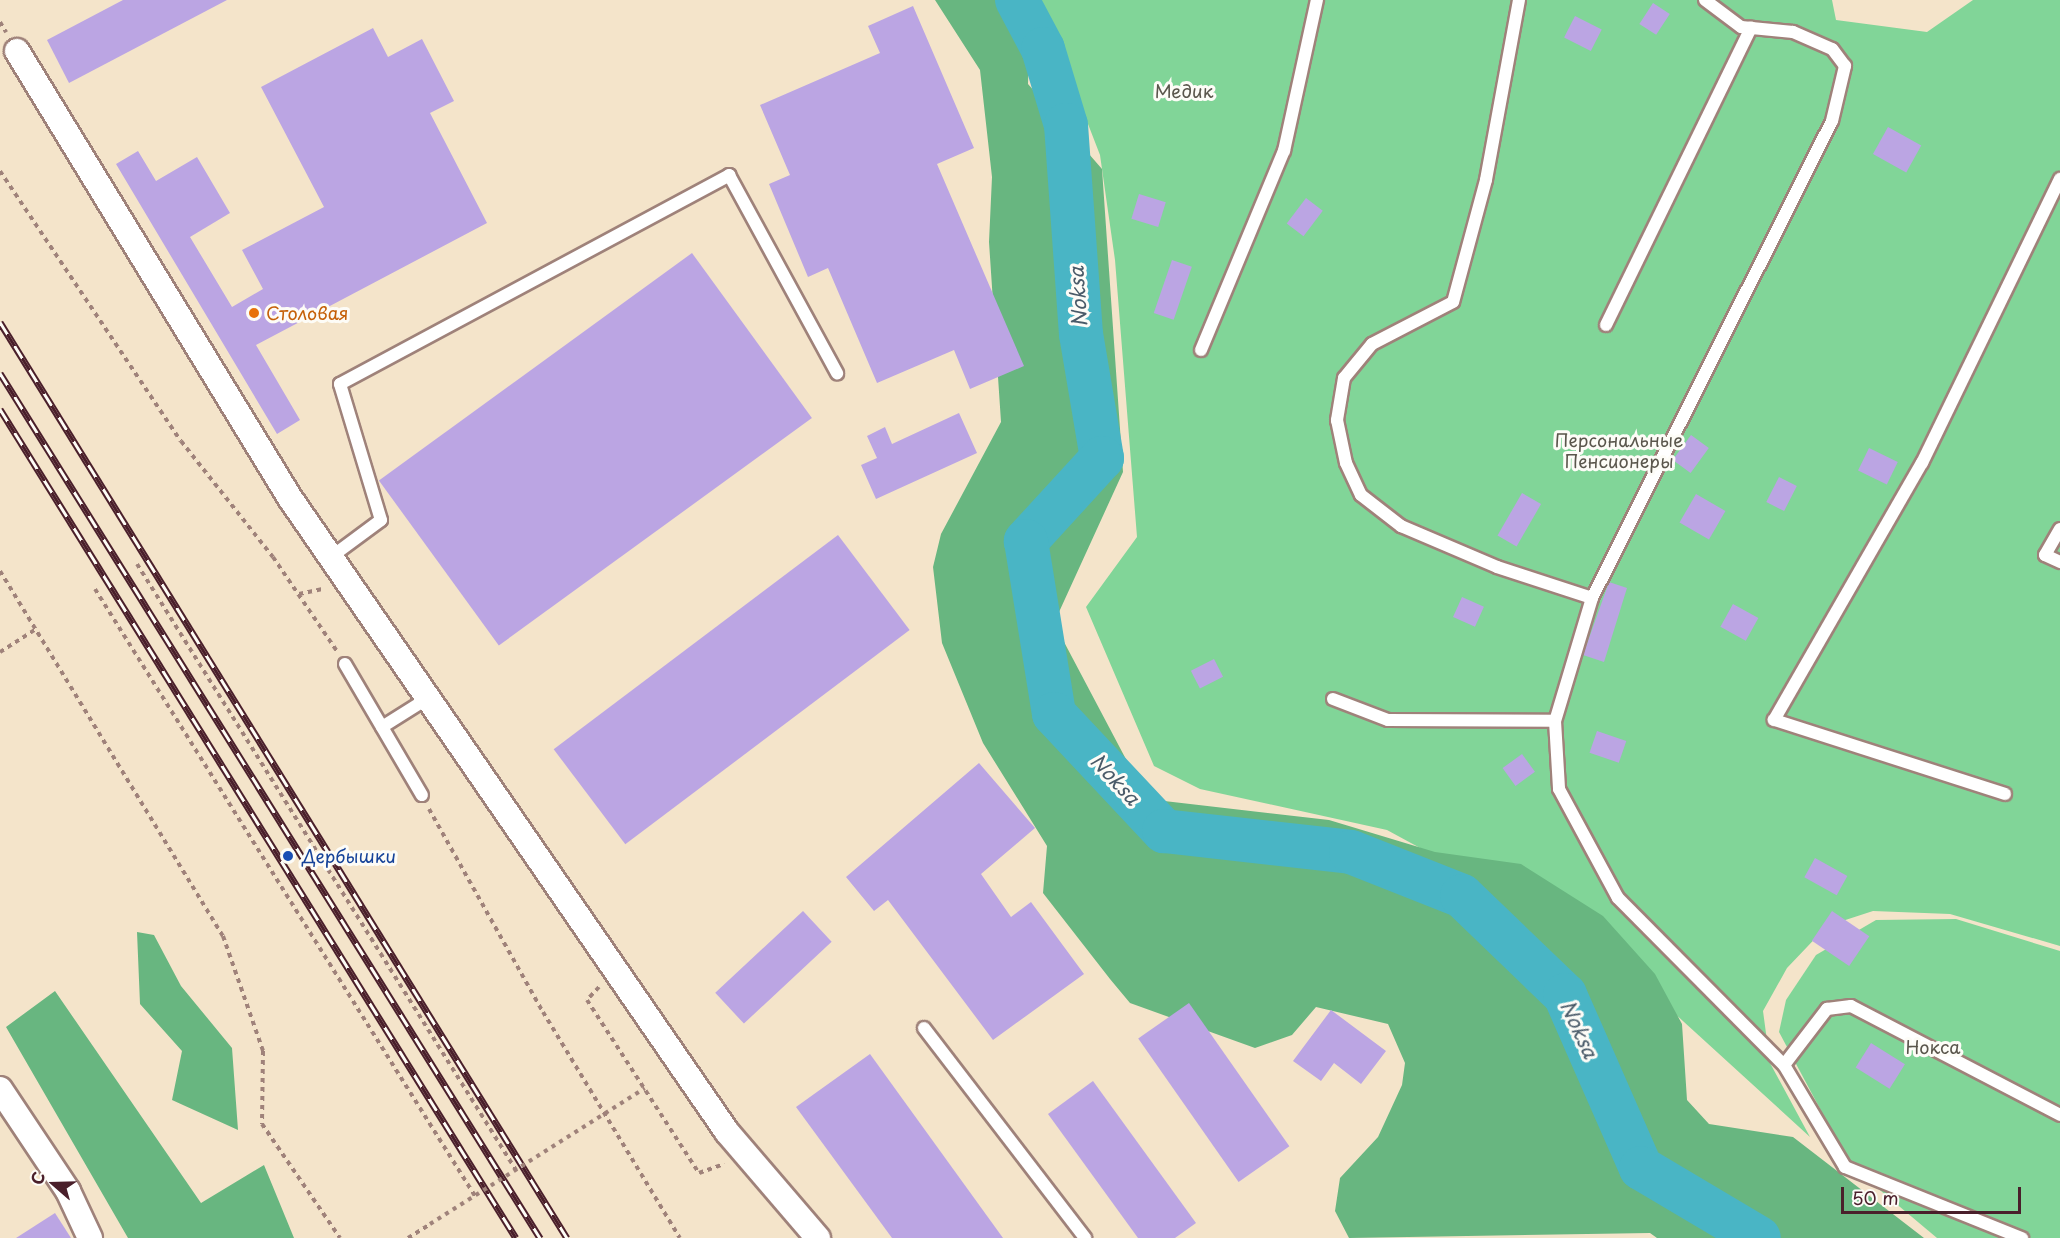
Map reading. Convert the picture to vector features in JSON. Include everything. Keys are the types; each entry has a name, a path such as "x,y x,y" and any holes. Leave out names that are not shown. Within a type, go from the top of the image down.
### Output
{"street":[{"path":"16,51 331,557 727,1132 818,1238"},
{"path":"0,1089 68,1191 90,1238"}],"lane":[{"path":"1201,350 1284,151 1317,0"},
{"path":"1518,0 1486,180 1453,302 1372,344 1344,378 1337,420 1346,463 1361,495 1401,526 1497,567 1592,598"},
{"path":"1705,0 1741,27 1792,32 1832,49 1845,66 1832,121 1592,598 1555,721 1559,789 1618,898 1784,1065 1845,1167 2022,1238"},
{"path":"1605,325 1751,28"},
{"path":"331,557 381,520 340,384 729,175 837,373"},
{"path":"2005,794 1774,720 1922,463 2060,179"},
{"path":"2060,529 2045,555 2060,562"},
{"path":"345,664 422,795"},
{"path":"382,728 428,698"},
{"path":"1333,699 1389,720 1555,721"},
{"path":"1784,1065 1827,1009 1851,1006 2060,1114"},
{"path":"924,1028 1085,1238"}],"path":[{"path":"0,171 187,450 299,594 345,664"},
{"path":"137,564 516,1170"},
{"path":"0,571 223,936 263,1051 262,1124 340,1238"},
{"path":"95,589 475,1196"},
{"path":"299,594 322,589"},
{"path":"0,652 36,629"},
{"path":"422,795 605,1114 680,1238"},
{"path":"587,1000 699,1173"},
{"path":"408,1238 645,1088"}],"green space":[{"path":"935,0 1030,0 1028,84 1102,169 1123,472 1054,623 1147,799 1329,820 1435,852 1521,864 1603,916 1655,974 1682,1024 1687,1100 1709,1124 1793,1137 1924,1238 1657,1238 1650,1233 1349,1238 1335,1211 1340,1178 1378,1137 1402,1085 1405,1063 1388,1024 1316,1007 1292,1035 1255,1048 1130,1003 1110,979 1043,893 1047,846 983,743 942,643 933,567 941,534 1001,422 989,242 992,177 980,70"},
{"name":"Персональные Пенсионеры","path":"1033,0 1832,0 1836,20 1927,32 1973,0 2060,0 2060,946 1950,914 1873,911 1827,926 1787,968 1763,1011 1770,1063 1810,1137 1638,980 1514,899 1387,830 1200,789 1154,766 1086,607 1137,537 1115,260 1100,155 1052,31"},
{"name":"Нокса","path":"1956,919 2060,951 2060,1238 1937,1238 1850,1165 1779,1032 1786,1000 1816,955 1876,920"},
{"path":"137,932 154,935 181,986 232,1048 238,1130 172,1100 182,1051 140,1004"},
{"path":"55,991 201,1203 264,1165 294,1238 128,1238 6,1027"}],"building":[{"path":"123,0 227,0 69,83 47,40"},
{"path":"1653,3 1670,14 1656,35 1639,24"},
{"path":"913,6 974,148 937,164 1024,366 970,389 954,350 877,383 828,268 808,277 769,184 790,175 760,105 880,53 868,26"},
{"path":"1575,16 1602,30 1591,51 1564,37"},
{"path":"373,28 388,57 422,39 454,101 430,113 487,223 256,345 300,420 277,434 116,164 138,151 156,181 197,157 230,213 190,237 232,307 263,289 242,250 324,207 261,87"},
{"path":"1888,127 1921,145 1906,173 1873,154"},
{"path":"1139,194 1166,202 1158,227 1131,219"},
{"path":"1306,198 1323,211 1304,236 1287,224"},
{"path":"692,253 812,418 499,646 379,480"},
{"path":"1172,260 1192,267 1174,320 1154,313"},
{"path":"959,413 977,453 876,499 861,465 877,458 867,436 885,427 892,444"},
{"path":"1691,435 1709,448 1691,473 1673,460"},
{"path":"1869,448 1898,462 1887,484 1858,470"},
{"path":"1779,477 1797,486 1784,511 1766,502"},
{"path":"1522,493 1541,504 1517,546 1498,535"},
{"path":"1696,494 1725,511 1709,540 1680,523"},
{"path":"838,535 910,630 625,844 554,749"},
{"path":"1609,582 1627,588 1604,662 1583,655"},
{"path":"1462,597 1484,607 1475,627 1453,617"},
{"path":"1733,604 1758,618 1746,641 1720,627"},
{"path":"1214,659 1223,677 1200,689 1191,671"},
{"path":"1597,731 1626,741 1619,763 1590,753"},
{"path":"1522,754 1535,772 1516,786 1503,768"},
{"path":"979,763 1035,828 981,874 1011,917 1031,902 1084,974 993,1040 888,900 874,911 846,877"},
{"path":"1815,858 1847,876 1837,895 1804,877"},
{"path":"803,911 832,942 744,1024 715,993"},
{"path":"1832,911 1869,936 1849,966 1812,941"},
{"path":"1189,1003 1289,1146 1239,1182 1138,1039"},
{"path":"1331,1010 1386,1051 1361,1084 1334,1063 1321,1081 1293,1061"},
{"path":"1871,1043 1905,1064 1890,1089 1856,1068"},
{"path":"870,1054 1003,1238 892,1238 796,1107"},
{"path":"1093,1081 1196,1223 1175,1238 1138,1238 1048,1114"},
{"path":"55,1213 71,1238 16,1238"}],"waterway":[{"name":"Noksa","path":"1017,0 1043,49 1066,125 1081,334 1102,458 1026,541 1054,714 1164,831 1351,852 1462,896 1565,995 1641,1168 1759,1238"}],"railway":[{"path":"0,322 567,1238"},
{"path":"0,373 540,1238"},
{"path":"0,409 516,1238"}],"place":[{"name":"Столовая","path":"254,313"},
{"name":"Дербышки","path":"288,856"}],"park label":[{"name":"Медик","path":"1184,91"}]}
